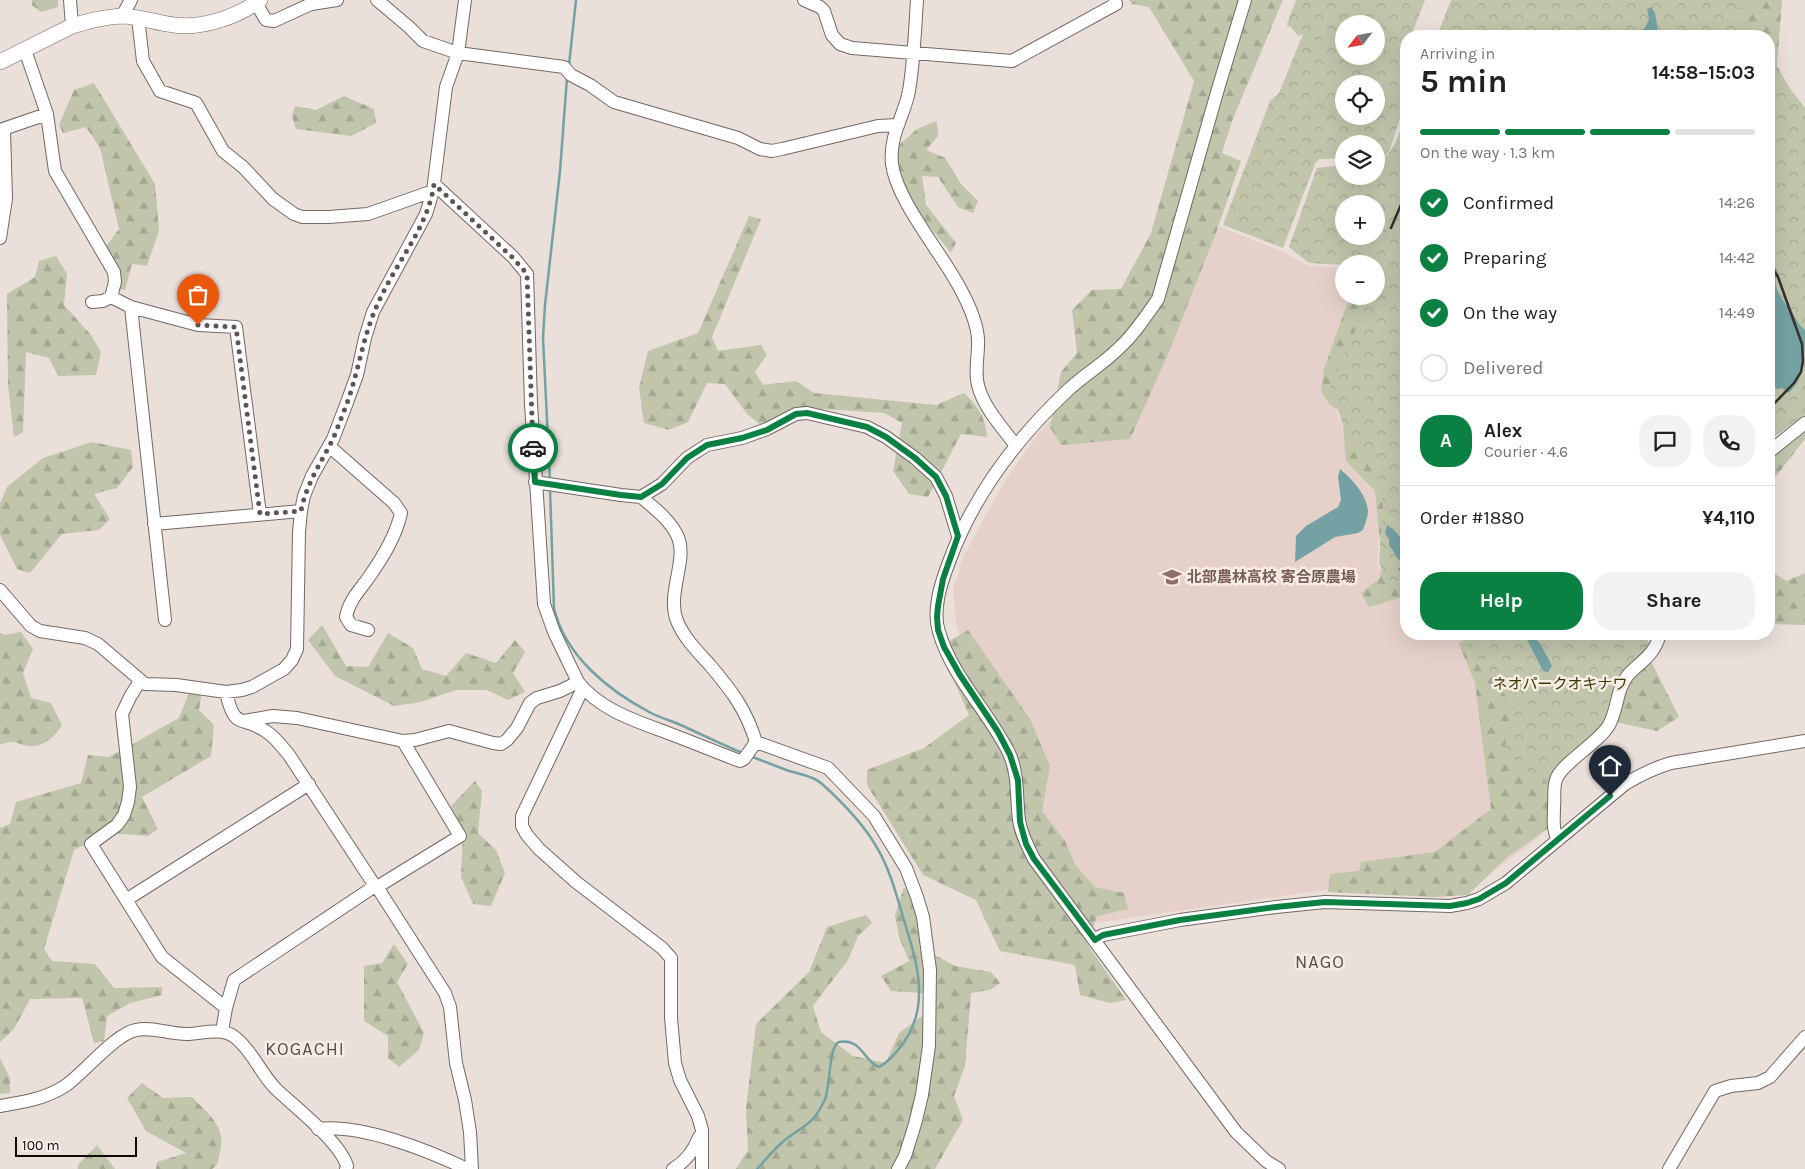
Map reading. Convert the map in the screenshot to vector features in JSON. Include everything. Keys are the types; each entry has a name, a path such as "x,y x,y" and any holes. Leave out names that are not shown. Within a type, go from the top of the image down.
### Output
{"main road":[{"path":"0,62 72,26 105,18 122,16 176,26 196,26 228,17 258,2"}],"street":[{"path":"70,0 72,26"},
{"path":"122,16 131,0"},
{"path":"258,2 266,20 274,21 310,4 336,0"},
{"path":"377,0 423,41 458,53 564,67 571,75 614,102 738,138 760,149 772,151 878,126 897,125"},
{"path":"0,590 30,626 40,631 85,638 98,644 145,684 176,685 226,692 252,687 284,668 292,660 296,649 298,629 297,578 301,511 304,496 312,476 329,446 357,375 364,338 373,312 426,214 434,187 446,87 458,53 464,0"},
{"path":"804,0 824,10 832,35 840,44 852,48 1012,61 1116,4 1115,0"},
{"path":"917,0 914,53 908,93 892,146 892,164 904,198 961,290 976,327 978,340 976,375 978,386 988,405 1016,446"},
{"path":"1246,0 1218,89 1158,299 1141,324 1119,349 1077,381 1042,415 1016,446 974,506 958,536 943,579 937,612 938,630 944,647 960,675 998,732 1010,755 1018,780 1020,822 1026,844 1034,859 1236,1132 1264,1165 1279,1169"},
{"path":"138,18 143,61 160,91 196,103 223,151 243,167 273,199 294,214 302,217 329,217 362,214 434,187"},
{"path":"25,50 47,114 55,171 114,272 115,282 112,296 103,301 92,302"},
{"path":"0,238 6,199 2,130 47,114"},
{"path":"434,187 512,257 527,274 535,482 544,604 554,632 581,685 604,705 630,718 740,761 744,759 756,742"},
{"path":"112,296 131,307 198,325 236,327 260,514"},
{"path":"131,307 165,620"},
{"path":"641,497 662,484 687,458 707,445 742,438 767,430 796,414 807,413 867,427 886,437 915,458 936,477 946,496 958,536"},
{"path":"1775,447 1805,423"},
{"path":"329,446 394,503 401,513 397,530 371,575 348,606 346,617 351,625 368,630"},
{"path":"535,482 641,497 668,520 678,537 681,559 673,610 678,624 692,646 741,704 756,742"},
{"path":"154,524 301,511"},
{"path":"1558,840 1554,832 1556,779 1563,769 1602,735 1609,725 1620,689 1628,676 1654,649 1658,640"},
{"path":"140,681 122,714 130,787 128,802 124,815 117,825 90,844 162,957 226,1008"},
{"path":"240,721 273,716 297,718 403,741 415,740 448,731 501,744 517,728 530,702 537,698 581,685"},
{"path":"581,685 522,816 522,826 527,835 539,848 576,882 662,948 671,958 671,1018 675,1063 680,1080 698,1116 702,1130 702,1169"},
{"path":"226,692 233,716 240,721 260,728 276,740 309,784 446,993 450,1007 456,1063 470,1132 472,1169"},
{"path":"222,1031 234,980 376,887 460,836 403,741"},
{"path":"1095,940 1103,935 1180,920 1325,902 1441,906 1467,903 1492,892 1625,784 1656,767 1805,741"},
{"path":"756,742 828,768 874,816 906,868 917,897 930,970 929,1046 918,1109 904,1156 898,1169"},
{"path":"126,900 309,784"},
{"path":"0,1106 49,1095 76,1078 101,1054 124,1035 134,1030 143,1029 187,1034 222,1031 236,1037 269,1081 335,1145 344,1157 348,1166 346,1169"},
{"path":"1669,1169 1715,1091 1731,1086 1758,1083 1770,1076 1805,1037"},
{"path":"318,1129 332,1128 400,1142 467,1169"},
{"path":"673,1169 682,1163 695,1149 702,1130"}],"shaded area":[{"name":"北部農林高校 寄合原農場","path":"1188,214 1284,252 1309,266 1335,267 1335,305 1365,305 1328,386 1347,441 1374,469 1381,504 1377,565 1400,594 1400,640 1462,640 1514,709 1551,788 1542,835 1479,882 1353,886 1095,923 1077,909 970,662 956,624 953,589 964,555 1006,479 1041,430 1079,392"}],"green space":[{"path":"32,0 58,0 58,7 41,12 32,5"},
{"path":"1129,0 1283,0 1232,121 1222,153 1241,161 1217,230 1169,352 1130,439 1061,445 1050,427 1061,372 1077,353 1072,310 1092,290 1121,289 1151,233 1194,81 1149,7 1132,4"},
{"path":"1296,0 1425,0 1413,30 1400,30 1400,118 1389,152 1385,155 1385,135 1335,135 1335,158 1319,159 1315,164 1283,248 1223,225 1270,101 1279,93 1303,34 1298,36 1290,26 1288,27 1287,24"},
{"path":"1451,0 1747,0 1734,16 1745,30 1439,30"},
{"path":"1726,0 1782,0 1777,66 1805,115 1775,95 1775,30 1722,30"},
{"path":"1775,69 1805,108 1805,415 1775,436"},
{"path":"94,83 155,184 159,230 147,266 132,264 125,290 117,289 104,249 119,229 100,148 86,127 63,133 59,125 74,90"},
{"path":"344,96 374,109 376,123 351,136 296,129 292,116 295,106 316,110"},
{"path":"937,121 938,136 926,150 945,158 961,184 978,201 973,213 958,207 938,177 922,176 926,205 956,243 951,253 913,206 895,165 899,145 917,129"},
{"path":"1400,131 1400,592 1379,564 1383,503 1375,468 1348,440 1330,386 1367,305 1385,305 1385,255 1335,255 1335,264 1309,263 1289,247 1317,168 1335,166 1335,185 1385,185 1385,156 1396,142"},
{"path":"749,216 761,219 712,337 718,351 761,345 767,355 755,372 763,385 796,381 814,393 936,405 964,393 974,403 980,413 985,423 987,437 961,434 928,497 909,494 893,471 902,423 884,413 824,409 762,426 747,414 725,384 707,383 688,422 669,430 644,423 639,388 648,351 698,333"},
{"path":"56,256 67,274 64,305 91,335 101,352 96,375 58,376 49,358 26,352 23,432 14,437 8,385 7,294 35,277 39,261"},
{"path":"1347,305 1378,305 1400,403 1400,598 1369,607 1361,593 1380,578 1382,563 1375,491 1346,461 1342,412 1330,405 1321,392 1324,369"},
{"path":"1805,416 1805,439 1775,477 1775,456 1801,430"},
{"path":"92,442 131,450 133,467 117,488 94,494 110,519 99,530 62,534 30,573 17,569 0,535 0,503 7,487 43,458"},
{"path":"1805,573 1805,625 1775,624 1775,574 1786,581"},
{"path":"322,625 346,666 368,667 388,633 413,648 422,669 446,676 466,653 496,663 515,640 525,652 513,673 525,692 508,700 487,690 456,690 421,702 394,706 335,676 308,640"},
{"path":"968,630 1030,719 1050,766 1042,811 1065,841 1076,866 1095,887 1124,893 1128,909 1097,916 1087,944 1126,1000 1110,1003 1080,995 1075,965 1000,951 976,900 923,875 867,785 867,770 924,748 969,715 939,647"},
{"path":"21,632 33,649 23,673 31,698 51,703 62,725 51,739 39,745 26,746 10,742 0,745 0,633 5,635"},
{"path":"1464,640 1648,640 1651,661 1679,717 1657,731 1615,722 1553,774 1550,827 1506,858 1468,895 1433,897 1328,892 1330,874 1359,871 1361,862 1435,852 1491,809 1475,683 1459,644"},
{"name":"ネオパークオキナワ","path":"1464,640 1648,640 1612,684 1602,723 1550,772 1551,786 1502,756 1515,708"},
{"path":"191,688 202,691 199,710 214,725 211,756 142,797 158,829 148,836 108,833 74,850 44,949 52,961 95,964 114,988 162,987 162,995 130,1003 107,1016 104,1041 94,1043 82,998 30,999 14,1029 0,1042 0,828 10,824 16,802 81,783 88,755 109,757 179,718"},
{"path":"475,781 482,791 478,833 496,850 505,873 491,906 473,904 461,877 463,830 451,806"},
{"path":"904,887 915,898 924,949 955,966 991,972 1000,983 990,990 971,993 965,1066 954,1096 963,1120 935,1169 736,1169 748,1150 746,1108 756,1024 809,972 827,927 866,915 872,923 858,936 848,960 813,1006 821,1032 853,1056 886,1063 899,1033 930,1010 923,993 891,991 881,976 909,961 899,937 895,915"},
{"path":"394,944 408,964 397,982 424,1033 419,1050 399,1067 388,1058 388,1036 364,1021 364,966 382,963"},
{"path":"0,1058 10,1078 10,1093 0,1094"},
{"path":"142,1083 163,1098 192,1097 211,1116 216,1123 221,1137 218,1160 214,1168 156,1169 157,1162 186,1153 146,1131 127,1098"},
{"path":"97,1145 115,1169 78,1169 78,1165"}],"water":[{"path":"1651,7 1655,13 1658,30 1642,30 1645,28 1649,19 1647,9"},
{"path":"1775,266 1778,273 1775,281"},
{"path":"1775,281 1777,289 1786,305 1788,305 1799,324 1805,330 1803,364 1798,381 1788,393 1782,388 1775,388"},
{"path":"1340,469 1354,482 1365,499 1368,513 1363,530 1358,533 1335,537 1295,562 1296,536 1306,526 1338,507 1341,500 1338,477"},
{"path":"1387,525 1400,537 1400,561 1389,545 1389,539 1385,534"},
{"path":"1527,640 1537,640 1552,666 1548,672 1543,671"}],"waterway":[{"path":"569,65 576,0"},
{"path":"550,481 543,338 560,171 567,78"},
{"path":"550,489 554,608 568,642 578,657 605,683 635,704 655,715 743,753"},
{"path":"750,756 818,781 858,820 881,854 892,880 913,951 919,985 919,1002 916,1018 909,1034 894,1055 879,1067 874,1065 853,1043 839,1042 833,1050 831,1058 827,1094 817,1114 809,1123 782,1142 757,1169"}],"railway":[{"path":"1391,228 1400,207"},
{"path":"1775,272 1802,344 1803,361 1801,372 1794,383 1775,403"}],"way so far":[{"path":"198,325 236,327 260,514 301,511 304,496 312,476 333,439 357,375 364,338 373,312 426,214 434,184 512,257 527,274 533,448"}],"place":[{"name":"北部農林高校 寄合原農場","path":"1172,577"}],"district":[{"name":"NAGO","path":"1320,962"},
{"name":"KOGACHI","path":"305,1049"}],"route":[{"path":"533,448 535,482 641,497 662,484 687,458 707,445 742,438 767,430 796,414 807,413 867,427 886,437 915,458 936,477 946,496 958,536 943,579 938,606 938,630 944,647 960,675 998,732 1010,755 1018,780 1018,809 1026,844 1034,859 1095,940 1103,935 1180,920 1325,902 1432,906 1450,906 1467,903 1479,899 1506,883 1610,796"}]}
